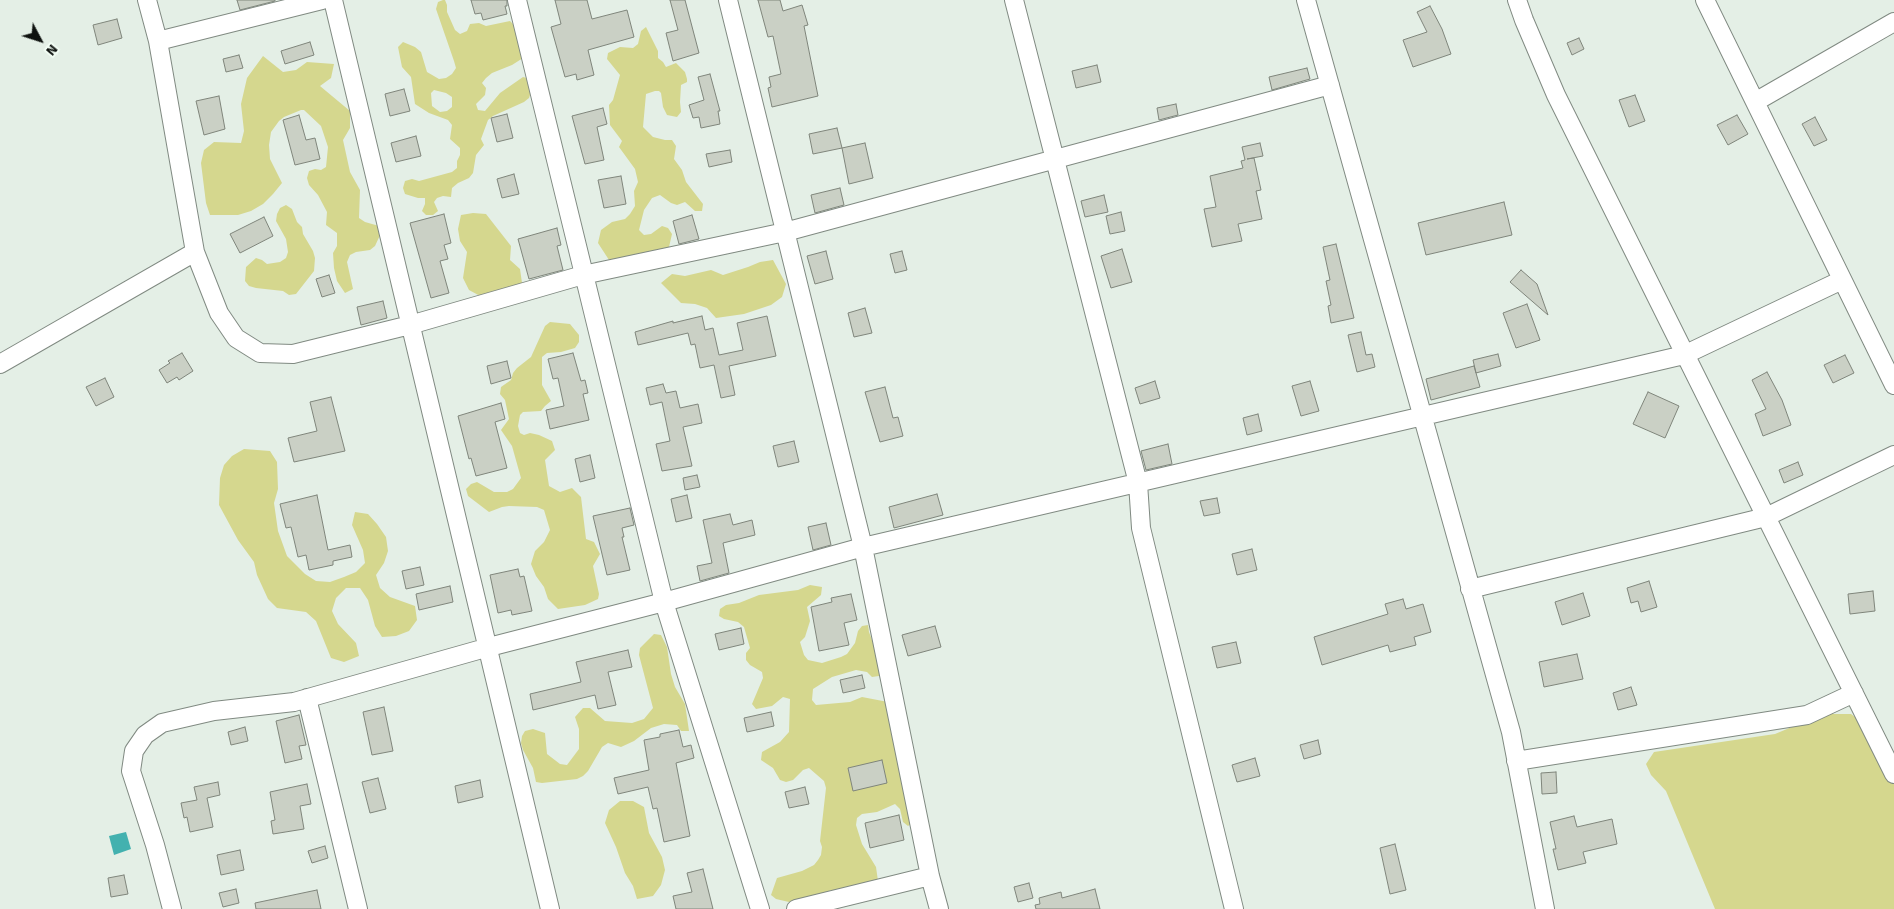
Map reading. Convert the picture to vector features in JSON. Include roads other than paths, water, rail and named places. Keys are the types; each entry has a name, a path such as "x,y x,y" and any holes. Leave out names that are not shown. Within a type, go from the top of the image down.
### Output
{"street":[{"path":"147,0 158,41 196,252 219,313 236,338 260,353 293,354 410,325 584,275 785,232 1330,85"},
{"path":"158,41 322,0"},
{"path":"333,0 489,647 550,909"},
{"path":"517,0 664,602 760,909"},
{"path":"728,0 863,547 930,876 939,909"},
{"path":"1014,0 1138,482 1141,528 1234,909"},
{"path":"1306,0 1511,732 1545,909"},
{"path":"1517,0 1556,95 1894,774"},
{"path":"1705,0 1894,385"},
{"path":"1755,102 1894,22"},
{"path":"0,364 196,252"},
{"path":"172,909 155,845 131,771 134,752 145,735 162,723 214,711 294,702 489,647 664,602 863,547 1684,355 1842,280"},
{"path":"1470,589 1766,517 1894,455"},
{"path":"1516,760 1807,715 1854,693"},
{"path":"307,698 358,909"},
{"path":"796,909 930,876"}],"water":[{"path":"126,832 131,849 114,855 109,836"}]}
